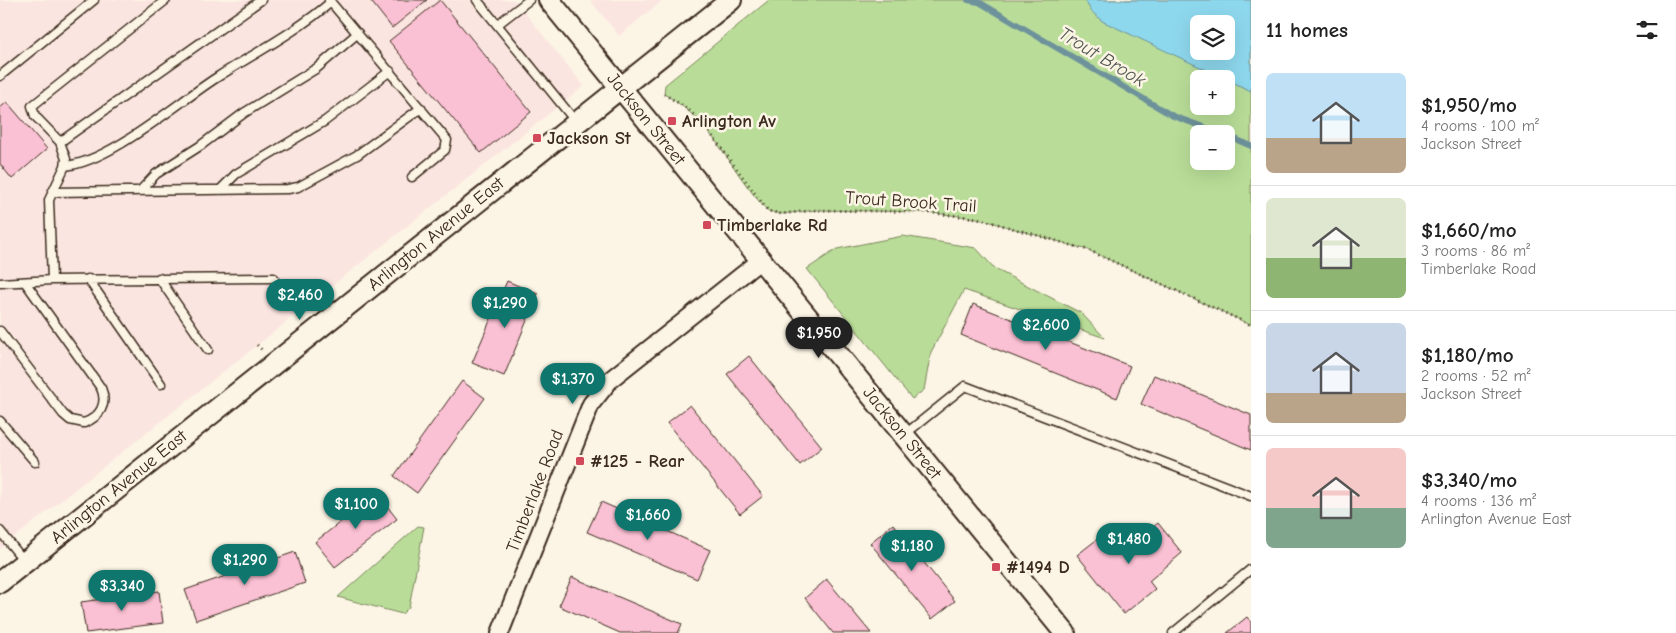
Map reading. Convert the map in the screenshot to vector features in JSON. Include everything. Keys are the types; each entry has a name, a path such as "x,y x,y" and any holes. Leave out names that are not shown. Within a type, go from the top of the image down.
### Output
{"street":[{"name":"Jackson Street","path":"549,0 1065,633"},
{"name":"Arlington Avenue East","path":"0,582 731,0"},
{"name":"Timberlake Road","path":"500,633 591,404 611,380 761,260"}],"lane":[{"path":"0,76 94,0"},
{"path":"52,280 49,200 65,166 66,159 60,142 35,116 32,106 166,0"},
{"path":"60,142 261,0"},
{"path":"477,0 576,122"},
{"path":"498,24 528,0"},
{"path":"65,166 86,162 115,147 217,77 301,25 330,1 445,137 447,145 445,150 412,177"},
{"path":"140,191 156,174 200,146 244,113 316,68 358,33"},
{"path":"220,190 236,174 325,121 390,71"},
{"path":"52,192 288,189 298,187 357,154 420,108"},
{"path":"159,278 208,350"},
{"path":"0,283 88,279 274,278"},
{"path":"88,279 161,384"},
{"path":"0,331 63,414 70,420 84,423 101,411 104,403 101,388 25,282"},
{"path":"904,436 965,386 1251,496"},
{"path":"0,422 35,462"},
{"path":"0,531 25,562"},
{"path":"1173,633 1251,568"}],"path":[{"name":"Trout Brook Trail","path":"664,94 688,109 705,126 768,211 781,214 817,210 924,212 977,218 1101,256 1251,325"}],"shaded area":[{"path":"0,0 515,0 584,86 0,549"},
{"path":"590,0 663,0 619,36"}],"green space":[{"path":"769,0 1251,0 1251,325 1088,250 977,218 924,212 817,210 781,214 768,211 697,119 664,94 665,85"},
{"path":"903,236 976,248 995,269 1081,313 1105,338 964,290 931,352 924,390 912,399 807,269 837,249"},
{"path":"418,526 424,527 409,607 402,614 338,597"}],"water":[{"path":"1085,0 1251,0 1251,91 1235,83 1235,70 1206,70 1102,21 1091,11"}],"building":[{"path":"370,0 427,0 392,28"},
{"path":"440,0 531,112 481,153 389,41"},
{"path":"7,102 47,149 12,179 0,164 0,108"},
{"path":"507,281 538,294 504,376 472,363"},
{"path":"973,304 1130,366 1117,398 961,335"},
{"path":"749,356 822,447 800,465 727,374"},
{"path":"1154,375 1251,415 1251,450 1141,404"},
{"path":"462,381 485,398 417,493 394,476"},
{"path":"690,405 763,496 740,514 667,423"},
{"path":"377,493 397,519 335,567 315,542"},
{"path":"601,502 710,550 697,579 587,532"},
{"path":"1158,523 1182,553 1149,581 1155,589 1124,614 1077,555 1109,530 1125,550"},
{"path":"893,524 955,601 932,619 870,543"},
{"path":"295,552 305,583 196,620 185,590"},
{"path":"572,577 682,624 678,633 620,633 559,606"},
{"path":"827,579 871,633 833,633 805,598"},
{"path":"159,591 163,623 86,633 81,602"},
{"path":"1247,617 1251,622 1251,633 1227,633"}],"waterway":[{"name":"Trout Brook","path":"968,0 979,2 1173,116 1198,125"},
{"name":"Trout Brook","path":"1235,139 1251,146"}],"place":[{"name":"Arlington Av","path":"672,121"},
{"name":"Jackson St","path":"537,138"},
{"name":"Timberlake Rd","path":"707,225"},
{"name":"#125 - Rear","path":"580,461"},
{"name":"#1494 D","path":"996,567"}]}
